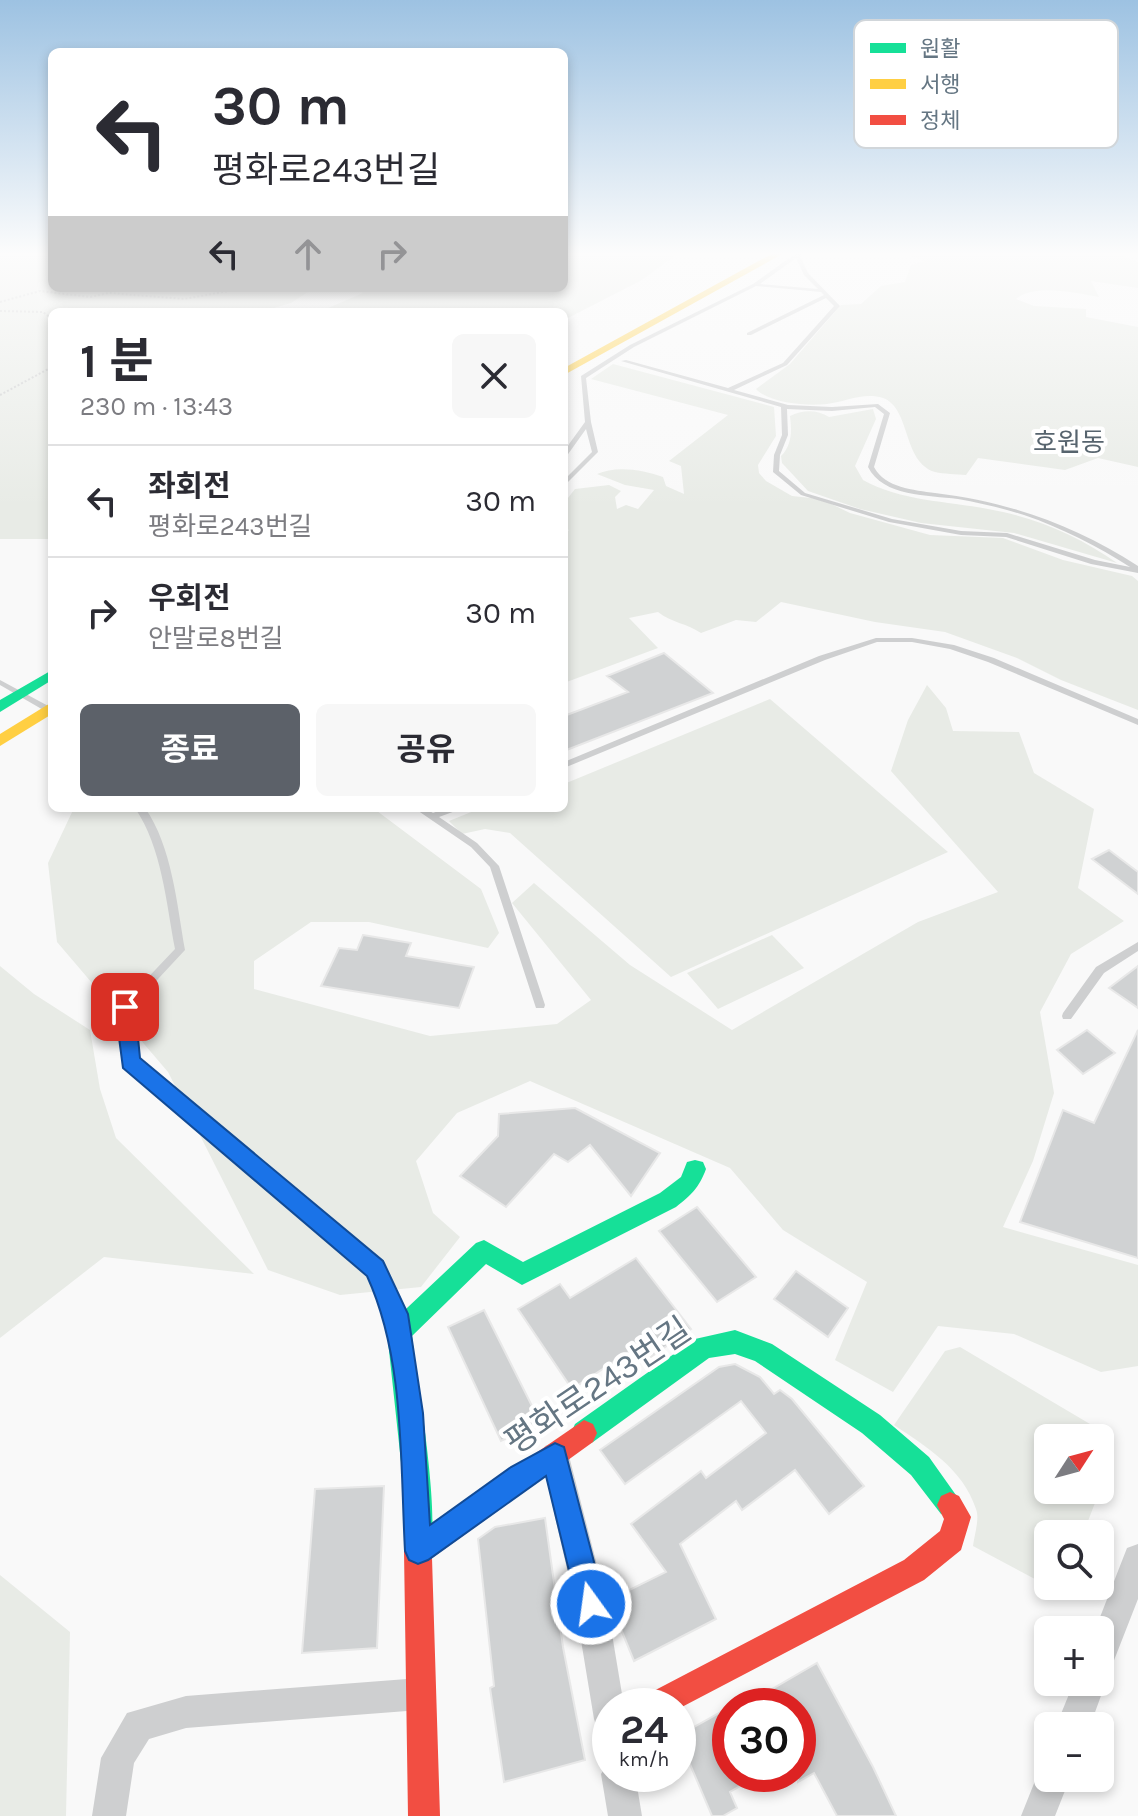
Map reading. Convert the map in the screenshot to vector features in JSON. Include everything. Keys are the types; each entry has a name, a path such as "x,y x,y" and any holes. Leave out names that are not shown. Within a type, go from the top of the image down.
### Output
{"main road":[{"path":"568,353 598,337"},
{"path":"568,370 632,337"},
{"path":"0,707 48,677"},
{"path":"0,741 48,711"},
{"path":"424,1816 418,1551 410,1413 399,1332 484,1250 522,1274 668,1200 690,1183 695,1169"},
{"name":"평화로243번길","path":"418,1551 704,1347 735,1342 763,1352 915,1458 943,1489 958,1517 951,1540 914,1570 688,1688"}],"street":[{"path":"555,1456 591,1604 605,1688"},
{"path":"1114,1621 1138,1559"},
{"path":"112,1815 118,1758 139,1725 186,1712 420,1694"},
{"path":"621,1792 625,1816"},
{"path":"1038,1816 1047,1792"}],"lane":[{"path":"568,480 595,452 583,377 651,337"},
{"path":"729,390 785,364 809,337"},
{"path":"624,361 784,406 832,409 869,404 881,408 887,413 871,467 881,480 918,492 1032,513 1092,540 1138,570"},
{"path":"784,406 785,435 777,455 776,472 803,494 906,525 1007,535 1094,562 1138,570"},
{"path":"568,450 588,422"},
{"path":"568,763 822,658 867,643 892,639 929,643 972,654 1138,722"},
{"path":"0,682 48,707"},
{"path":"145,812 160,855 180,950 125,1007 130,1062 375,1269 396,1314 399,1332"},
{"path":"426,812 484,853 494,866 540,1005"},
{"path":"433,816 444,812"},
{"path":"1067,1016 1100,970 1138,946"}],"path":[{"path":"0,395 48,369"}],"shaded area":[{"path":"0,337 48,337 48,539 0,539"},
{"path":"814,337 1138,337 1138,467 1098,458 1065,470 978,458 966,475 935,472 917,458 898,412 883,398 868,396 827,404 800,404 770,398 756,389 790,364"},
{"path":"613,364 774,407 776,436 758,465 759,473 766,481 792,496 821,499 850,513 930,535 1003,538 1063,560 1132,576 1138,581 1138,710 1061,680 1017,658 945,632 875,622 781,602 756,622 736,620 701,633 658,612 629,618 658,648 568,682 568,498 575,489 609,485 621,491 615,497 617,509 626,505 638,509 654,490 625,485 597,474 621,469 663,477 666,486 684,494 681,466 669,461 728,415 591,379"},
{"path":"873,409 876,419 855,466 863,480 908,496 988,509 1039,522 1072,536 1117,563 1014,533 921,523 860,509 808,491 782,463 781,456 790,438 790,416 810,411 829,417"},
{"path":"927,685 946,708 953,731 1019,732 1034,773 1094,809 1078,888 1124,921 1071,954 1040,1012 1054,1093 1033,1161 1003,1227 1138,1265 1138,1366 1101,1372 1014,1334 938,1326 893,1392 835,1360 867,1282 783,1230 730,1168 530,1081 457,1113 416,1161 433,1213 460,1237 421,1287 340,1295 268,1270 168,1072 57,942 48,863 72,812 378,812 481,889 499,933 488,948 369,922 311,922 254,961 254,989 430,1036 557,1024 591,1000 512,903 534,883 630,965 732,1030 918,922 998,892 891,771 908,720"},
{"path":"770,699 948,852 671,977 510,833 485,829 462,834 449,821 471,812 568,812 568,782"},
{"path":"772,935 804,968 718,1009 687,973"},
{"path":"0,966 34,994 90,1030 100,1089 116,1138 254,1274 104,1257 0,1338"},
{"path":"960,1347 1090,1424 1034,1424 1034,1504 1095,1504 1088,1520 1034,1520 1034,1579 973,1546 977,1513 962,1482 942,1460 894,1425 945,1351"},
{"path":"0,1575 70,1632 66,1816 0,1816"}],"building":[{"path":"664,653 713,693 568,749 568,714 628,692 607,676"},
{"path":"1109,850 1138,872 1138,894 1092,859"},
{"path":"363,935 411,943 406,956 474,967 459,1008 321,986 339,948 357,950"},
{"path":"1138,966 1138,1008 1109,988"},
{"path":"1087,1030 1115,1053 1083,1074 1057,1050"},
{"path":"1138,1030 1138,1258 1020,1222 1063,1110 1094,1123"},
{"path":"575,1108 660,1153 631,1196 590,1145 568,1162 554,1154 506,1207 460,1176 498,1136 499,1114"},
{"path":"697,1207 756,1277 717,1302 659,1231"},
{"path":"636,1258 691,1329 651,1357 641,1344 572,1389 518,1309 560,1284 570,1298"},
{"path":"796,1271 848,1308 828,1337 774,1299"},
{"path":"484,1310 540,1422 501,1441 448,1327"},
{"path":"735,1364 760,1377 774,1394 780,1390 792,1399 864,1486 829,1514 795,1470 742,1510 736,1501 680,1544 716,1619 634,1661 609,1600 666,1572 631,1524 701,1471 706,1478 766,1433 741,1401 625,1484 600,1450 719,1367"},
{"path":"384,1486 377,1648 302,1653 315,1489"},
{"path":"545,1518 563,1647 585,1760 504,1782 490,1688 494,1686 478,1539 495,1527"},
{"path":"817,1663 896,1816 837,1816 816,1777 816,1688 774,1688"},
{"path":"712,1717 712,1792 730,1792 737,1808 723,1816 712,1816 696,1778 696,1726"}],"traffic: fast":[{"path":"0,707 48,677"},
{"path":"418,1551 417,1490 399,1332 484,1250 522,1274 668,1200 690,1183 695,1169"},
{"path":"584,1433 704,1347 735,1342 763,1352 871,1424 920,1466 950,1505"}],"traffic: slow":[{"path":"568,370 628,337"},
{"path":"0,741 48,710"}],"traffic: jam":[{"path":"424,1816 418,1551 584,1433"},
{"path":"688,1688 914,1570 951,1540 958,1517 950,1505"}],"district":[{"name":"호원동","path":"1069,442"}],"route":[{"path":"125,1007 130,1062 375,1269 396,1314 410,1413 417,1490 418,1551 520,1476 555,1456 591,1604"}]}
